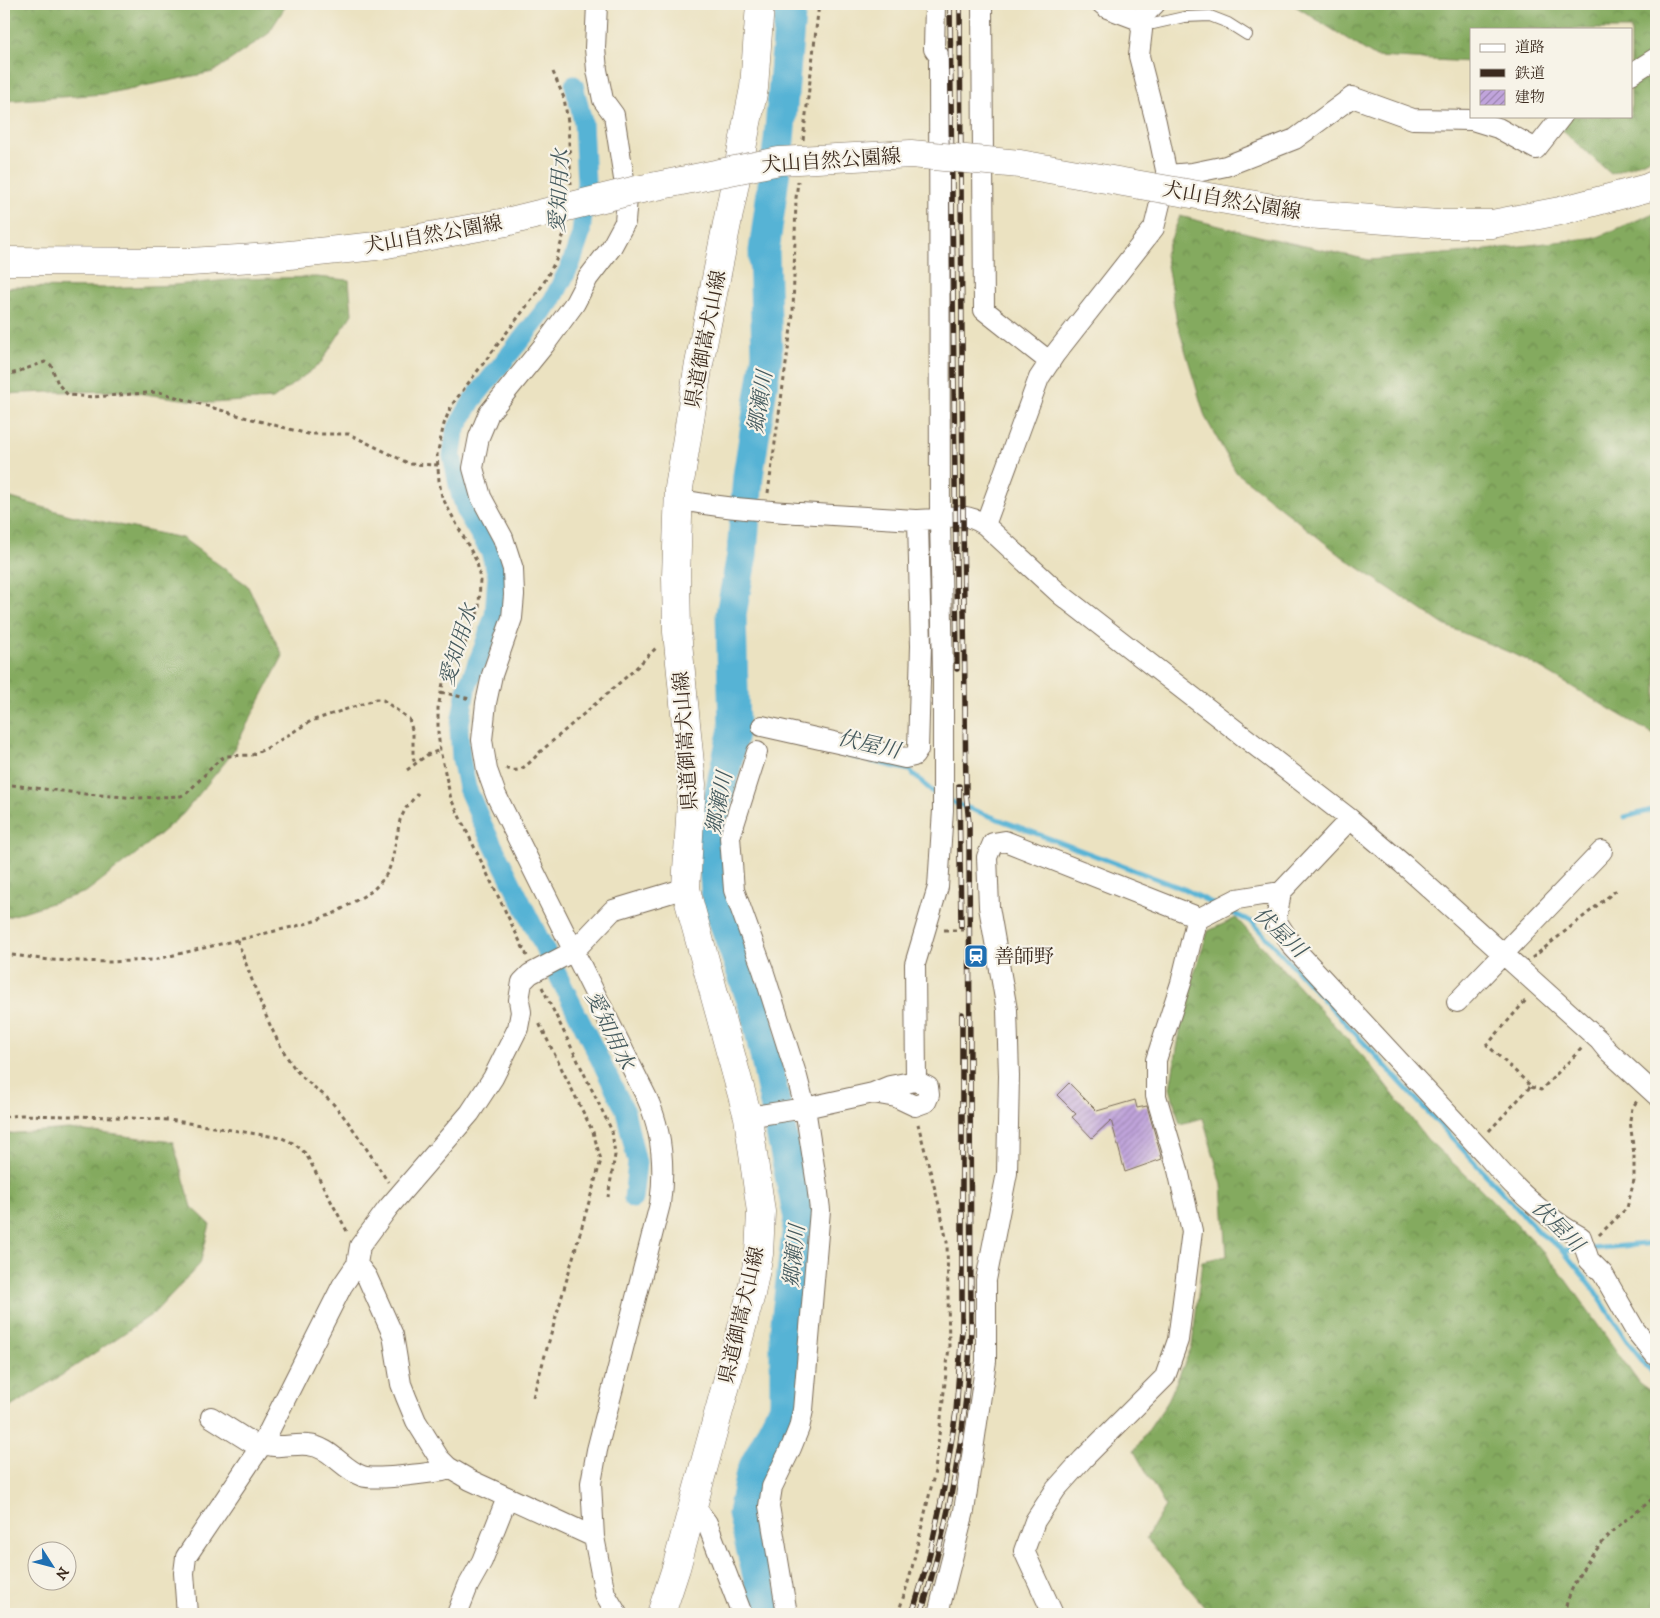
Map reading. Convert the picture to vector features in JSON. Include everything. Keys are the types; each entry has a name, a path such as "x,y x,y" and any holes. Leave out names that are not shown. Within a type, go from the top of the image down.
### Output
{"main road":[{"name":"県道御嵩犬山線","path":"661,1614 676,1568 751,1294 759,1254 761,1212 754,1116 691,911 686,888 692,784 689,735 677,632 678,499 698,369 754,88 760,4"},
{"name":"犬山自然公園線","path":"4,261 125,260 190,262 376,246 506,222 632,191 779,161 911,154 1020,164 1307,214 1438,224 1492,224 1560,211 1656,184"},
{"path":"4,247 50,246 125,260"},
{"path":"4,277 78,261"}],"street":[{"path":"597,4 595,48 597,70 603,100 614,115 627,198 625,222 611,248 588,278 575,303 545,344 489,413 479,437 473,468 481,497 503,538 513,569 514,595 512,618 492,675 486,703 482,740 487,770 496,795 655,1115 662,1162 663,1184 660,1204 597,1450 591,1483 594,1537 606,1594 617,1614"},
{"path":"916,1080 915,964 938,887 944,785 940,519 939,56 934,49 935,4"},
{"path":"982,4 984,310 1050,362"},
{"path":"1102,4 1139,20"},
{"path":"1139,20 1155,4"},
{"path":"985,525 1039,378 1154,228 1167,174 1139,56 1142,30 1139,20"},
{"path":"1632,73 1656,58"},
{"path":"1167,174 1192,173 1226,166 1295,139 1352,97 1413,119 1472,120 1498,128 1536,149 1560,118"},
{"path":"678,499 767,511 918,520 955,516 974,518 985,525 1060,594 1350,819 1403,864 1652,1090"},
{"path":"762,726 905,758 914,756 918,750 921,646 918,520"},
{"path":"757,752 730,837 734,890 763,970 797,1077 805,1108 820,1210 806,1388 799,1428 772,1487 769,1506 787,1614"},
{"path":"1350,819 1281,892 1276,920 1293,946 1508,1181 1566,1229 1581,1237 1589,1260 1603,1274 1636,1330 1656,1356"},
{"path":"938,1614 964,1511 986,1361 986,1280 1007,1173 1009,1076 1007,1010 989,907 987,857 993,843 1005,841 1200,918"},
{"path":"1457,1002 1602,851"},
{"path":"187,1614 184,1573 186,1557 261,1445 358,1255 398,1197 470,1113 493,1078 518,1028 521,1012 519,1000 522,982 534,972 574,951 613,910 686,888"},
{"path":"1053,1614 1024,1550 1035,1521 1056,1489 1083,1459 1165,1377 1178,1340 1192,1231 1178,1170 1156,1096 1156,1060 1181,983 1195,925 1200,918 1237,899 1281,892"},
{"path":"754,1116 805,1108 873,1093 890,1086 916,1080 928,1087 929,1095 926,1102 915,1106 896,1097 873,1093"},
{"path":"358,1255 392,1335 406,1397 416,1421 439,1458 448,1467 470,1480 594,1537"},
{"path":"211,1417 261,1445 309,1445 324,1450 362,1476 391,1476 443,1471 448,1467"},
{"path":"457,1614 468,1586 482,1561 507,1498"},
{"path":"693,1504 707,1523 742,1614"}],"lane":[{"path":"1139,20 1153,24 1184,17 1210,16 1228,23 1247,35"}],"path":[{"path":"802,150 819,4"},
{"path":"767,511 793,314 798,179"},
{"path":"4,374 14,373 45,362 51,365 58,384 68,395 93,397 158,392 308,434 350,434 410,464 438,465"},
{"path":"503,760 506,768 519,771 633,671 667,636 677,632"},
{"path":"441,692 486,703"},
{"path":"4,784 94,795 139,798 181,796 187,793 225,756 252,754 267,748 311,721 377,699 383,700 409,720 412,725 413,757 416,764"},
{"path":"407,770 427,754 440,750"},
{"path":"4,954 50,960 109,962 153,960 309,923 335,913 372,891 388,872 400,820 418,792"},
{"path":"1519,969 1619,888"},
{"path":"926,930 993,930"},
{"path":"237,940 272,1030 295,1069 334,1104 398,1197"},
{"path":"1529,998 1486,1045 1531,1086 1541,1090 1582,1048 1592,1048"},
{"path":"519,1020 536,1018 592,1132 601,1160 533,1397"},
{"path":"1476,1144 1531,1086"},
{"path":"1581,1237 1600,1235 1627,1208 1634,1180 1632,1108 1652,1090"},
{"path":"898,1614 910,1576 935,1472 949,1347 947,1242 932,1173 920,1134 915,1106"},
{"path":"4,1117 21,1115 114,1116 169,1120 282,1138 294,1144 306,1154 358,1255"},
{"path":"1564,1614 1566,1601 1597,1548 1620,1524 1656,1494"}],"green space":[{"path":"4,4 287,4 268,34 213,72 104,94 4,101"},
{"path":"1292,4 1656,4 1656,156 1611,174 1548,118 1632,118 1632,28 1470,28 1470,62 1376,57"},
{"path":"1656,212 1656,736 1523,658 1444,625 1344,558 1236,472 1205,417 1177,322 1165,254 1180,216 1259,236 1369,260 1469,252 1598,237"},
{"path":"316,277 349,280 352,314 320,364 273,399 211,403 122,391 4,394 4,288 103,288 174,285 241,279"},
{"path":"4,496 70,515 182,538 247,585 283,656 231,755 183,814 141,850 86,892 4,918"},
{"path":"1236,918 1369,1063 1427,1139 1480,1188 1558,1269 1639,1383 1656,1395 1656,1614 1211,1614 1146,1538 1165,1506 1134,1451 1167,1403 1192,1346 1202,1261 1227,1256 1222,1185 1203,1118 1180,1124 1170,1088 1186,998 1208,931"},
{"path":"69,1129 173,1142 192,1207 210,1224 200,1264 154,1313 62,1375 4,1411 4,1134"}],"building":[{"path":"1069,1083 1097,1111 1135,1100 1137,1108 1147,1106 1162,1159 1125,1172 1111,1120 1092,1138 1072,1117 1076,1114 1057,1095"}],"waterway":[{"name":"郷瀬川","path":"767,1614 743,1514 751,1473 785,1405 785,1330 799,1218 756,1012 717,901 711,833 734,729 731,614 742,555 748,476 767,355 764,251 779,140 791,4"},
{"name":"愛知用水","path":"574,85 583,122 586,183 581,234 571,264 552,301 472,401 455,431 452,456 460,494 467,514 490,552 497,575 494,615 466,690 459,729 461,758 467,788 483,825 625,1110 637,1163 633,1199"},
{"name":"伏屋川","path":"734,729 764,736"},
{"name":"伏屋川","path":"799,744 909,770 937,796"},
{"name":"伏屋川","path":"947,800 1184,889 1214,904"},
{"path":"1625,817 1656,809"},
{"name":"伏屋川","path":"1226,910 1252,922 1541,1234 1560,1247 1593,1288 1629,1344 1656,1378"},
{"path":"1590,1249 1656,1243"},
{"path":"1562,1250 1581,1250"}],"railway":[{"path":"950,4 957,669"},
{"path":"921,1614 941,1540 957,1465 966,1393 971,1330 969,823 966,794 960,4"},
{"path":"959,786 961,926"},
{"path":"912,1614 928,1562 944,1488 956,1412 962,1330 962,1014"}],"place":[{"name":"善師野","path":"976,956"}]}
